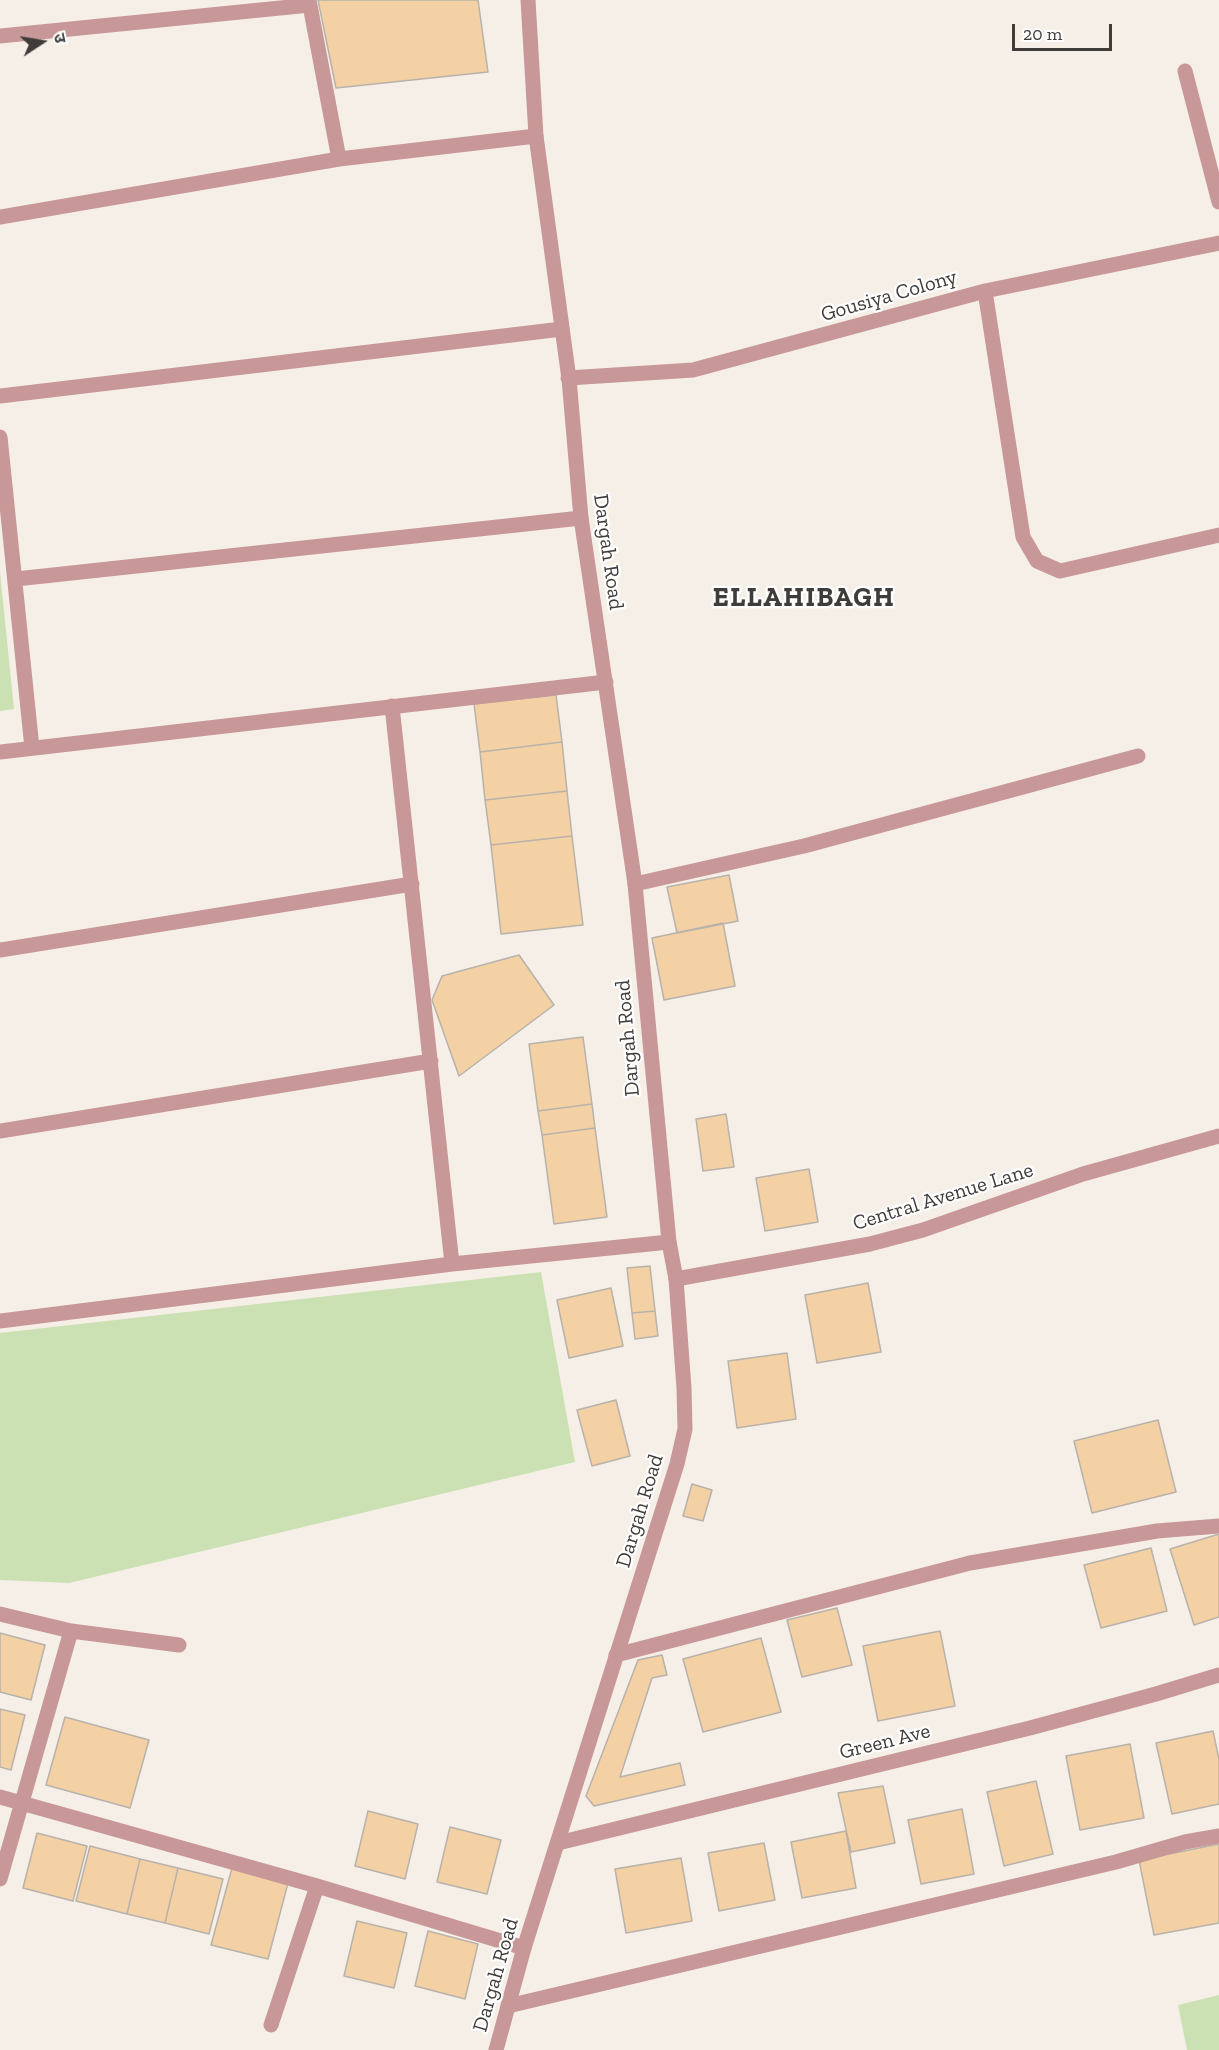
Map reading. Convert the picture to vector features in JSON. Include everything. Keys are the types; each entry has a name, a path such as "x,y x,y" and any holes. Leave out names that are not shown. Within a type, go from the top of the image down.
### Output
{"street":[{"name":"Dargah Road","path":"496,2050 524,1948 677,1464 685,1429 676,1279 669,1242 635,884 580,518 568,378 536,136 528,0"},
{"path":"0,36 309,2 339,159"},
{"path":"1185,71 1219,202"},
{"path":"0,217 339,159 536,136"},
{"name":"Gousiya Colony","path":"568,378 693,370 985,291 1219,243"},
{"path":"985,291 1023,537 1037,561 1060,571 1219,535"},
{"path":"0,396 561,329"},
{"path":"0,437 32,748"},
{"path":"16,579 580,518"},
{"path":"0,752 606,682"},
{"path":"392,706 452,1264"},
{"path":"635,884 804,846 1138,756"},
{"path":"0,950 412,884"},
{"path":"0,1131 431,1061"},
{"name":"Central Avenue Lane","path":"676,1279 870,1245 923,1230 1083,1174 1219,1136"},
{"path":"0,1321 452,1264 669,1242"},
{"path":"616,1655 970,1563 1157,1531 1219,1526"},
{"path":"0,1614 71,1632 179,1645"},
{"path":"0,1879 71,1632"},
{"name":"Green Ave","path":"558,1843 1030,1728 1156,1694 1219,1674"},
{"path":"0,1797 317,1886 524,1948"},
{"path":"508,2006 1116,1862 1185,1842 1219,1836"},
{"path":"271,2025 317,1886"}],"green space":[{"path":"0,572 14,709 0,711"},
{"path":"541,1272 575,1462 69,1583 0,1580 0,1333"},
{"path":"1219,1995 1219,2050 1187,2050 1178,2005"}],"building":[{"path":"318,0 478,0 488,72 336,88"},
{"path":"556,695 562,742 480,752 474,704"},
{"path":"562,742 567,791 485,800 480,752"},
{"path":"567,791 572,836 491,845 485,800"},
{"path":"572,836 583,925 501,934 491,845"},
{"path":"729,875 738,921 677,933 667,887"},
{"path":"723,923 735,986 664,1000 652,938"},
{"path":"519,955 554,1005 459,1076 432,1000 442,976"},
{"path":"583,1037 592,1104 538,1111 529,1044"},
{"path":"592,1104 595,1128 542,1135 538,1111"},
{"path":"726,1114 734,1167 703,1171 696,1119"},
{"path":"595,1128 607,1217 554,1224 542,1135"},
{"path":"809,1169 818,1222 765,1231 756,1178"},
{"path":"650,1266 655,1311 632,1313 627,1268"},
{"path":"868,1283 881,1352 817,1363 805,1295"},
{"path":"611,1288 623,1346 569,1358 557,1300"},
{"path":"655,1311 658,1336 635,1339 632,1313"},
{"path":"787,1353 796,1419 737,1428 728,1361"},
{"path":"616,1400 630,1456 592,1466 577,1410"},
{"path":"1158,1420 1176,1492 1092,1513 1074,1441"},
{"path":"692,1484 712,1490 703,1521 683,1516"},
{"path":"1219,1534 1219,1617 1194,1625 1170,1549"},
{"path":"1151,1548 1167,1611 1101,1628 1084,1565"},
{"path":"837,1608 852,1665 802,1677 787,1620"},
{"path":"940,1631 955,1706 878,1721 863,1646"},
{"path":"0,1633 45,1645 31,1700 0,1692"},
{"path":"761,1638 781,1712 703,1732 683,1659"},
{"path":"662,1655 667,1675 652,1678 620,1777 680,1763 685,1785 594,1806 586,1796 638,1660"},
{"path":"0,1709 25,1715 11,1770 0,1767"},
{"path":"65,1717 149,1740 130,1808 46,1785"},
{"path":"1213,1731 1219,1759 1219,1804 1172,1814 1156,1743"},
{"path":"1130,1744 1144,1818 1080,1830 1066,1756"},
{"path":"1036,1781 1053,1854 1004,1866 987,1792"},
{"path":"883,1786 895,1843 851,1852 838,1793"},
{"path":"962,1809 974,1874 921,1884 908,1820"},
{"path":"368,1811 418,1824 405,1879 355,1866"},
{"path":"450,1827 501,1840 487,1894 437,1882"},
{"path":"846,1831 856,1888 802,1898 791,1842"},
{"path":"37,1833 87,1846 73,1901 23,1888"},
{"path":"764,1843 775,1900 719,1911 708,1853"},
{"path":"1219,1844 1219,1923 1154,1935 1139,1860"},
{"path":"90,1846 140,1859 127,1914 76,1901"},
{"path":"681,1858 692,1921 626,1933 615,1869"},
{"path":"140,1859 178,1868 165,1923 127,1914"},
{"path":"178,1868 223,1879 209,1934 165,1923"},
{"path":"232,1868 288,1883 268,1959 211,1945"},
{"path":"357,1921 407,1933 394,1988 344,1976"},
{"path":"428,1931 478,1944 465,1999 415,1986"}],"district":[{"name":"ELLAHIBAGH","path":"804,598"}]}
